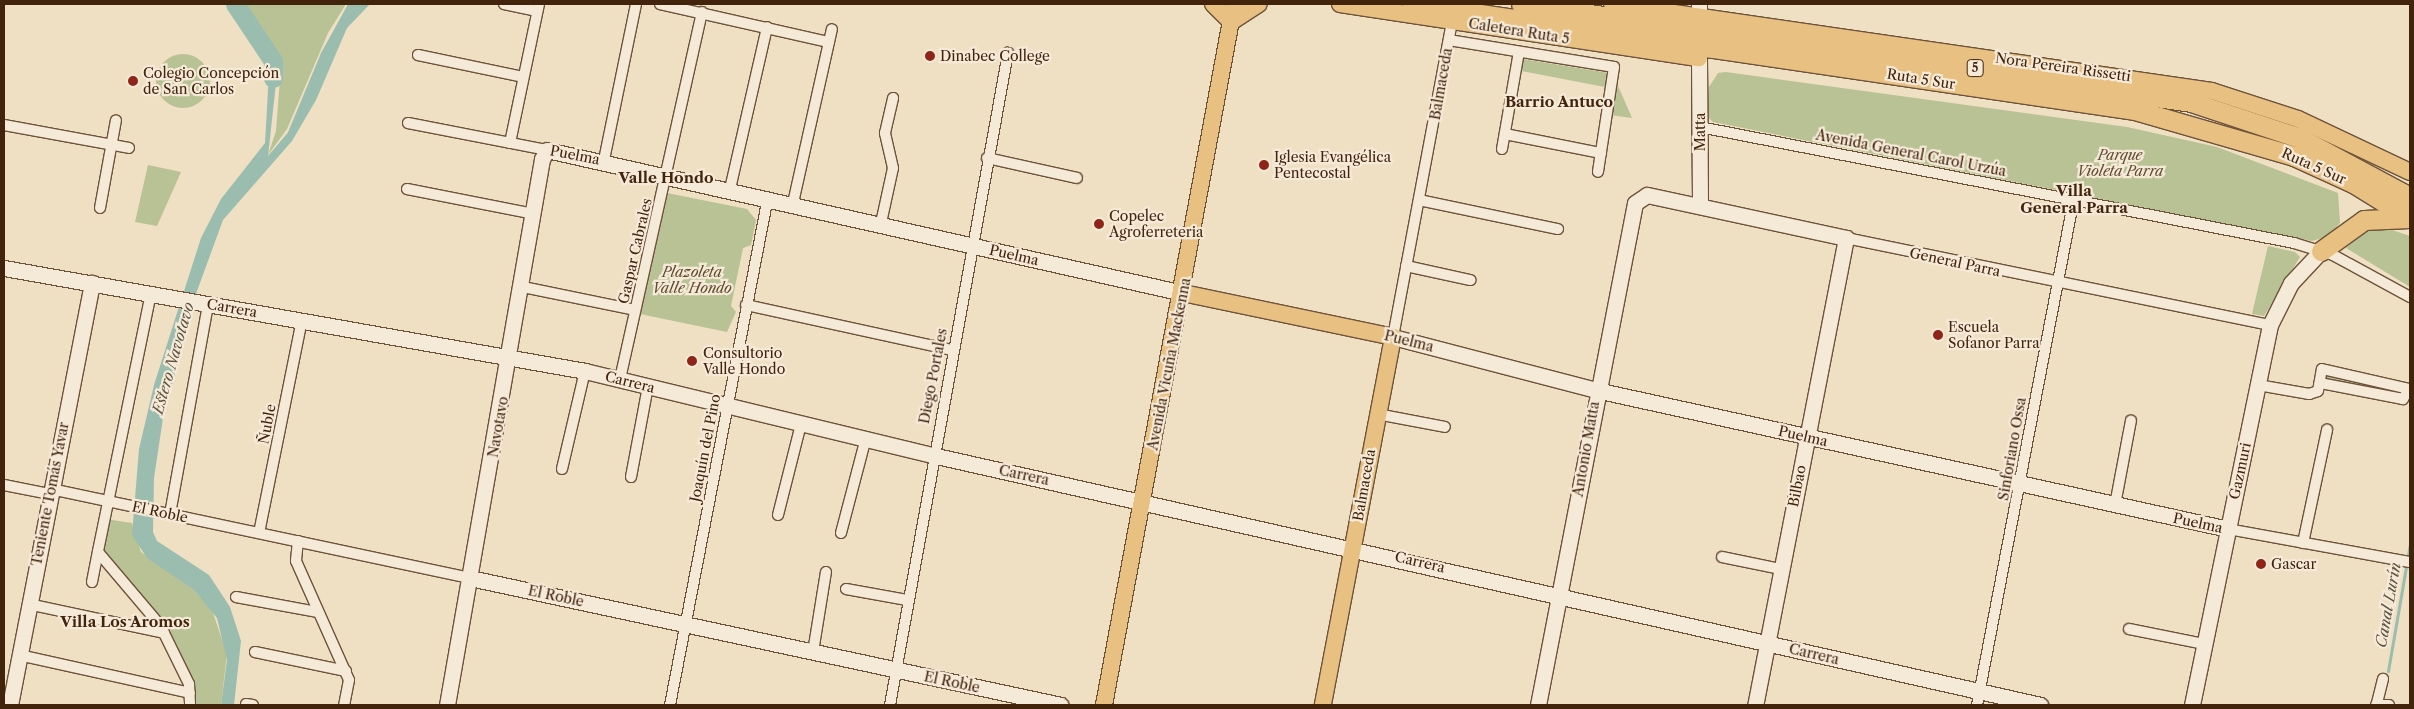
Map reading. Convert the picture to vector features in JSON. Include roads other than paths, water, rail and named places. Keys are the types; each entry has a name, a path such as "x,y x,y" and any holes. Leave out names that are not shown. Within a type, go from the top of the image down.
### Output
{"highway":[{"name":"Ruta 5 Sur","path":"1412,4 1980,88 2096,102 2199,125 2318,166 2410,218"},
{"name":"Ruta 5 Sur","path":"1520,4 2191,102 2300,138 2410,197"},
{"path":"1699,58 1846,79 1980,88"},
{"path":"2321,251 2364,220 2410,218"}],"main road":[{"path":"1212,4 1231,22 1260,4"},
{"name":"Avenida Vicuña Mackenna","path":"1104,705 1182,294 1234,4"},
{"name":"Caletera Ruta 5","path":"1340,4 1699,58"},
{"name":"Nora Pereira Rissetti","path":"1612,4 1699,9 2212,91 2298,119 2408,167"},
{"name":"Puelma","path":"1182,294 1393,337"},
{"name":"Balmaceda","path":"1323,705 1393,337"}],"street":[{"path":"504,4 538,7 510,143"},
{"path":"604,160 636,4"},
{"path":"660,4 829,42"},
{"name":"Gaspar Cabrales","path":"620,379 702,12"},
{"name":"Balmaceda","path":"1393,337 1452,21"},
{"path":"730,189 767,27"},
{"path":"793,202 832,29"},
{"path":"1449,40 1614,67 1598,172"},
{"path":"1502,150 1519,52"},
{"name":"Diego Portales","path":"890,705 932,455 1008,54"},
{"path":"418,55 523,77"},
{"name":"Matta","path":"1699,58 1700,205"},
{"path":"881,223 893,168 885,133 893,98"},
{"path":"100,208 116,120"},
{"name":"Puelma","path":"408,123 604,160 793,202 1182,294"},
{"path":"4,125 129,148"},
{"name":"Avenida General Carol Urzúa","path":"1700,126 2074,198 2321,251 2410,296"},
{"path":"1505,134 1601,153"},
{"name":"Navotavo","path":"447,705 523,287 542,159 547,150"},
{"path":"987,158 1077,178"},
{"path":"406,189 534,214"},
{"name":"General Parra","path":"1641,196 1700,205 1846,238 2270,324"},
{"name":"Antonio Matta","path":"1538,705 1560,595 1596,390 1635,203 1641,196"},
{"name":"Joaquín del Pino","path":"670,705 726,405 768,197"},
{"name":"Sinforiano Ossa","path":"1978,699 2074,198"},
{"path":"1419,200 1558,229"},
{"name":"Bilbao","path":"1755,705 1780,568 1846,238"},
{"name":"Gazmuri","path":"2192,705 2270,324 2291,283 2321,251"},
{"path":"1406,266 1470,280"},
{"name":"Carrera","path":"4,268 302,320 510,359 585,370 932,455 1353,547 1767,643 1978,699 2040,705"},
{"name":"Teniente Tomás Yavar","path":"10,705 28,604 92,283"},
{"path":"523,287 635,310"},
{"path":"92,582 151,293"},
{"path":"165,513 204,303"},
{"path":"746,305 952,350"},
{"name":"Ñuble","path":"259,533 302,320"},
{"name":"Puelma","path":"1393,337 1596,390 2020,485 2303,544 2410,562"},
{"path":"2258,385 2309,394 2318,391 2322,369 2410,389 2403,398 2320,383"},
{"path":"562,469 585,370"},
{"path":"631,477 648,386"},
{"path":"1377,414 1445,428"},
{"path":"2115,505 2131,420"},
{"path":"778,515 801,424"},
{"path":"2303,544 2327,430"},
{"path":"841,534 866,438"},
{"name":"El Roble","path":"4,484 108,500 1061,705"},
{"path":"298,541 296,561 317,612 346,671 344,705"},
{"path":"98,552 164,633 190,693 190,705"},
{"path":"1722,557 1780,568"},
{"path":"813,652 826,572"},
{"path":"846,589 907,600"},
{"path":"236,597 317,612"},
{"path":"28,604 164,633"},
{"path":"2129,629 2204,644"},
{"path":"255,652 346,671"},
{"path":"19,655 190,693"},
{"path":"2383,679 2377,704 2389,705"}],"water":[{"path":"349,4 370,4 347,28 316,100 292,141 223,220 197,291 163,418 154,478 153,532 157,541 209,575 230,607 241,641 234,705 221,705 227,660 217,618 194,590 147,558 132,535 139,449 154,385 201,238 221,199 265,143 269,72 263,57 268,54 274,58 277,74 268,156 290,130 322,53"}],"waterway":[{"name":"Estero Navotavo","path":"235,4 273,61 273,78"},
{"path":"289,132 322,53 349,4"},
{"name":"Canal Lurín","path":"2388,671 2410,543"}],"place":[{"name":"Dinabec College","path":"930,56"},
{"name":"Colegio Concepción de San Carlos","path":"133,81"},
{"name":"Iglesia Evangélica Pentecostal","path":"1264,165"},
{"name":"Copelec Agroferreteria","path":"1099,224"},
{"name":"Escuela Sofanor Parra","path":"1938,335"},
{"name":"Consultorio Valle Hondo","path":"692,361"},
{"name":"Gascar","path":"2261,564"}],"district":[{"name":"Barrio Antuco","path":"1559,102"},
{"name":"Valle Hondo","path":"666,178"},
{"name":"Villa General Parra","path":"2074,198"},
{"name":"Villa Los Aromos","path":"125,622"}],"park label":[{"name":"Parque Violeta Parra","path":"2120,164"},
{"name":"Plazoleta Valle Hondo","path":"692,280"}]}
